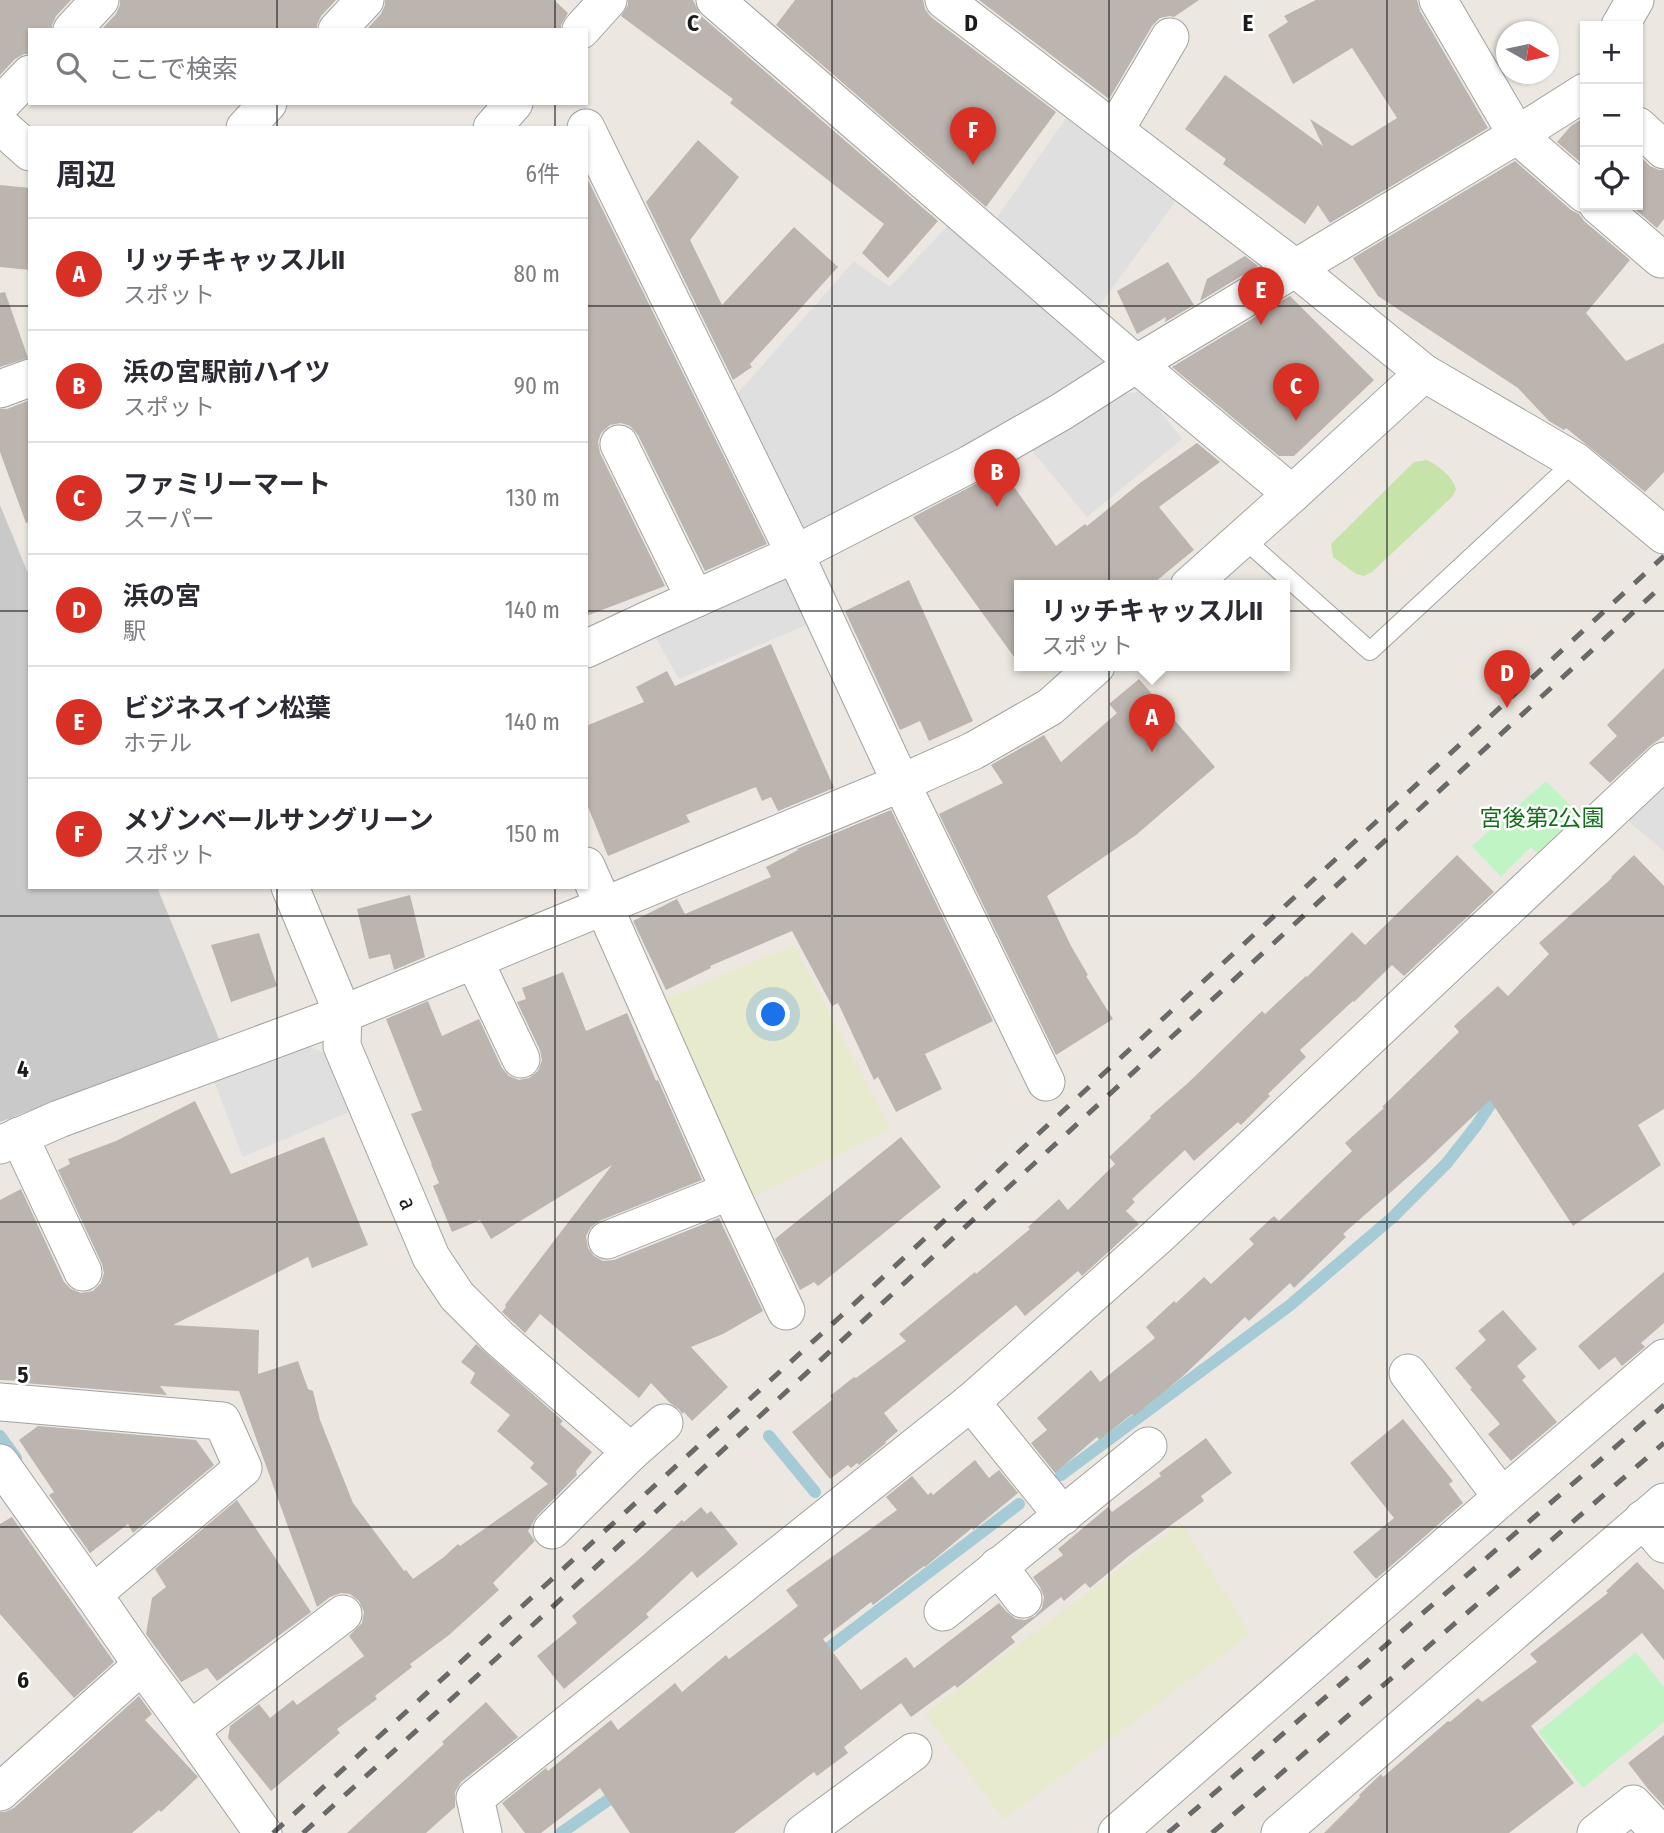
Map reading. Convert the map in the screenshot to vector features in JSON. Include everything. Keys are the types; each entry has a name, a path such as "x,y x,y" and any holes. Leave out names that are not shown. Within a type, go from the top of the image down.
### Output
{"street":[{"path":"74,28 100,0"},
{"path":"339,28 365,0"},
{"path":"715,0 1136,364 1292,494"},
{"path":"944,0 1295,268 1424,373 1575,461 1664,535"},
{"path":"1438,0 1517,135 1580,190"},
{"path":"1623,21 1635,0"},
{"path":"1115,130 1170,37"},
{"path":"0,105 28,76"},
{"path":"588,648 795,554 970,464 1061,412 1580,95"},
{"path":"247,126 266,105"},
{"path":"494,126 512,105"},
{"path":"575,105 585,126"},
{"path":"0,125 28,150"},
{"path":"1643,131 1664,150"},
{"path":"588,132 795,554 901,783 1046,1082"},
{"path":"1604,210 1661,259"},
{"path":"1196,580 1424,373"},
{"path":"0,389 28,379"},
{"path":"619,444 695,599"},
{"path":"83,1272 10,1140 59,1119 343,1014 901,783 973,751 1050,707 1090,671"},
{"path":"483,1833 475,1798 971,1402 1157,1237 1664,761"},
{"path":"588,870 786,1311"},
{"name":"a","path":"291,889 343,1014 342,1046 431,1257 457,1296 499,1338 631,1452"},
{"path":"474,960 521,1059"},
{"path":"607,1240 730,1191"},
{"path":"1117,1833 1664,1358"},
{"path":"1408,1373 1502,1497"},
{"path":"0,1402 222,1420 243,1468 93,1594"},
{"path":"971,1402 1063,1516"},
{"path":"552,1530 664,1423"},
{"path":"943,1612 1148,1446"},
{"path":"0,1463 263,1833"},
{"path":"1280,1833 1657,1521"},
{"path":"998,1566 1023,1599"},
{"path":"190,1730 343,1614"},
{"path":"0,1792 142,1665"},
{"path":"803,1833 913,1752"},
{"path":"1596,1833 1633,1804 1660,1833"}],"lane":[{"path":"1243,538 1370,651 1575,461"}],"shaded area":[{"path":"1066,118 1175,202 1097,309 996,219"},
{"path":"953,220 1110,358 1109,372 795,539 731,401 854,261 890,287"},
{"path":"1144,391 1182,439 1087,517 1029,447 1105,397"},
{"path":"0,505 28,573 28,889 158,889 219,1039 0,1122"},
{"path":"782,569 809,624 679,679 651,629"},
{"path":"1664,786 1664,851 1627,820"},
{"path":"298,1042 325,1053 349,1112 243,1157 212,1076"}],"green space":[{"path":"1427,460 1440,468 1451,480 1456,489 1453,496 1372,572 1364,576 1356,574 1333,557 1331,544 1414,462"},
{"name":"宮後第2公園","path":"1546,781 1580,815 1539,855 1531,847 1501,877 1472,846"},
{"path":"794,945 890,1129 748,1199 665,999"},
{"path":"1181,1523 1250,1634 1004,1819 925,1714"},
{"path":"1636,1652 1664,1687 1664,1722 1583,1788 1538,1732"}],"building":[{"path":"0,0 71,0 56,16 52,28 28,28 28,54 15,59 0,75"},
{"path":"120,0 336,0 321,16 317,28 103,28 116,14"},
{"path":"385,0 554,0 568,13 561,28 368,28 381,14"},
{"path":"628,0 693,0 701,16 938,221 888,278 862,253 884,224 730,103 733,99 621,16"},
{"path":"795,0 923,0 931,17 1056,112 986,207 776,25"},
{"path":"979,0 1199,0 1174,17 1160,18 1152,26 1109,99"},
{"path":"1316,0 1417,0 1420,11 1488,128 1330,223 1318,205 1305,224 1223,164 1226,159 1185,129 1225,75 1323,146 1310,119 1352,146 1397,118 1352,48 1293,84 1268,35 1288,22 1284,16"},
{"path":"1580,120 1580,162 1557,142"},
{"path":"698,140 739,177 690,240 722,305 794,227 838,267 750,364 752,367 733,380 646,202"},
{"path":"1643,159 1650,166 1664,170 1664,219 1657,228 1636,210 1643,210"},
{"path":"1515,161 1630,260 1586,313 1626,361 1664,343 1664,472 1645,492 1566,428 1564,430 1549,421 1518,388 1378,296 1353,258"},
{"path":"588,180 767,544 705,571 638,435 630,426 621,423 610,425 601,433 598,442 600,453 665,586 588,615"},
{"path":"0,185 28,188 28,270 0,267"},
{"path":"1245,256 1258,266 1200,301 1207,279"},
{"path":"1168,262 1194,305 1137,334 1117,291"},
{"path":"5,292 28,358 0,367 0,293"},
{"path":"1290,296 1374,380 1294,456 1279,456 1172,367"},
{"path":"28,401 26,523 0,452 0,409"},
{"path":"1197,443 1220,462 1159,507 1194,550 1157,580 1014,580 1014,657 913,517 1002,470 1056,546 1085,524 1087,526 1140,483"},
{"path":"909,580 973,721 929,741 920,721 900,730 845,611"},
{"path":"771,644 834,788 778,811 771,797 762,801 756,787 686,815 690,822 608,856 588,807 588,725 644,702 636,687 667,671 675,686"},
{"path":"1664,668 1664,736 1610,783 1589,763 1617,736 1607,725"},
{"path":"1139,679 1215,767 1136,835 1047,896 1088,975 1086,976 1113,1019 1056,1055 939,814 1003,783 991,765 1044,735 1061,762 1117,713 1109,704"},
{"path":"891,810 993,1021 925,1054 942,1089 896,1112 878,1077 874,1080 838,1003 832,1006 792,931 710,966 711,968 666,990 633,921 677,899 685,914 771,877 766,867 797,849"},
{"path":"1457,855 1494,892 1404,976 1392,965 1300,1050 1306,1057 1241,1125 1238,1122 1194,1161 1185,1150 1132,1199 1135,1202 1126,1211 1139,1224 1082,1276 1078,1271 1025,1316 1016,1305 884,1413 898,1431 886,1443 859,1465 857,1463 851,1468 848,1465 830,1479 792,1432 833,1399 830,1396 906,1341 899,1334 1030,1229 1028,1227 1059,1199 1068,1210 1115,1164 1109,1157 1262,1011 1265,1014 1352,932 1365,945"},
{"path":"1634,855 1664,886 1664,1109 1638,1125 1661,1165 1573,1226 1490,1100 1343,1234 1346,1237 1294,1288 1290,1283 1249,1321 1245,1317 1182,1377 1134,1416 1132,1414 1099,1440 1097,1437 1055,1473 1031,1443 1047,1430 1037,1418 1091,1370 1100,1382 1155,1338 1146,1327 1204,1277 1211,1284 1254,1244 1249,1239 1274,1216 1279,1221 1352,1151 1345,1143 1384,1108 1382,1107 1459,1032 1454,1026 1498,986 1508,996 1549,954 1539,943"},
{"path":"410,895 425,957 394,970 390,954 369,959 357,909"},
{"path":"259,933 277,986 231,1002 211,945"},
{"path":"563,972 586,1031 627,1013 702,1180 599,1221 591,1227 586,1236 588,1248 594,1256 603,1261 614,1260 719,1218 763,1311 723,1334 691,1347 728,1387 692,1421 651,1383 639,1398 540,1314 525,1333 502,1312 612,1165 491,1239 480,1220 452,1232 433,1186 439,1183 411,1114 422,1110 386,1019 428,1001 442,1036 479,1019 502,1068 509,1076 519,1080 529,1078 538,1071 542,1060 540,1050 517,1002 526,999 522,988"},
{"path":"195,1101 231,1174 324,1137 368,1245 312,1268 308,1257 173,1325 259,1330 258,1374 298,1361 308,1389 313,1391 320,1420 353,1503 404,1571 413,1579 458,1544 460,1546 548,1484 530,1468 534,1463 497,1431 510,1415 470,1383 475,1373 461,1362 476,1344 563,1421 560,1424 592,1452 576,1471 577,1475 537,1516 528,1531 535,1541 493,1583 499,1590 449,1635 410,1664 412,1667 375,1696 377,1699 337,1729 340,1733 271,1791 228,1738 230,1726 259,1704 270,1718 293,1700 297,1705 364,1656 349,1636 362,1623 364,1612 359,1601 350,1594 341,1593 317,1607 239,1391 160,1386 167,1395 0,1380 0,1200 21,1189 64,1282 81,1293 93,1291 101,1283 104,1273 102,1264 58,1170 70,1164 68,1159 116,1141"},
{"path":"901,1137 941,1187 818,1286 814,1282 800,1290 775,1239"},
{"path":"1664,1272 1664,1323 1641,1343 1645,1347 1622,1366 1615,1357 1599,1370 1578,1346"},
{"path":"1503,1310 1537,1349 1517,1366 1526,1377 1522,1380 1557,1422 1511,1461 1488,1434 1500,1424 1455,1368 1486,1340 1478,1331"},
{"path":"1403,1419 1453,1481 1449,1484 1463,1503 1376,1579 1353,1552 1394,1518 1350,1463"},
{"path":"38,1426 196,1440 214,1465 133,1533 128,1524 90,1553 49,1495 54,1492 19,1440"},
{"path":"1206,1438 1232,1473 1201,1496 1204,1501 1090,1588 1085,1583 1064,1601 1061,1597 1011,1637 1015,1642 957,1688 955,1685 911,1717 901,1703 844,1747 848,1753 817,1776 814,1772 734,1833 630,1833 600,1788 541,1833 525,1833 502,1803 546,1768 548,1771 611,1720 618,1730 675,1683 682,1692 726,1655 729,1659 798,1606 786,1590 897,1510 886,1497 912,1476 928,1495 931,1492 933,1495 975,1460 989,1478 999,1470 1018,1493 925,1567 873,1605 871,1602 823,1639 861,1690 906,1657 914,1668 999,1603 1016,1619 1025,1620 1035,1616 1042,1608 1044,1597 1033,1577 1063,1555 1058,1549 1108,1507 1112,1512"},
{"path":"237,1500 311,1612 217,1681 207,1668 181,1682 146,1634 152,1598 166,1587 155,1569"},
{"path":"701,1507 707,1514 711,1511 738,1544 697,1578 692,1571 646,1614 649,1617 564,1689 537,1656 577,1623 572,1616 682,1520 684,1522"},
{"path":"12,1517 114,1662 74,1698 0,1614 0,1524"},
{"path":"1637,1562 1664,1590 1664,1660 1642,1633 1531,1726 1574,1783 1509,1833 1324,1833 1381,1774 1383,1777 1478,1698 1482,1702 1537,1662 1530,1654 1608,1593 1606,1591"},
{"path":"139,1696 152,1714 145,1720 198,1777 161,1812 159,1810 132,1833 0,1833 0,1812 14,1808"},
{"path":"486,1702 518,1737 461,1782 455,1792 455,1807 426,1833 347,1833 444,1744 442,1742"},
{"path":"1664,1735 1664,1806 1628,1763"}],"waterway":[{"path":"1061,1475 1289,1306 1393,1217 1446,1164 1500,1090"},
{"path":"0,1436 16,1458"},
{"path":"769,1436 815,1492"},
{"path":"818,1656 1019,1504"},
{"path":"561,1833 621,1791"}],"railway":[{"path":"273,1833 841,1316 1664,556"},
{"path":"303,1833 499,1656 1664,584"},
{"path":"1168,1833 1664,1405"},
{"path":"1212,1833 1664,1443"}],"place":[{"name":"メゾンベールサングリーン","path":"973,165"},
{"name":"ビジネスイン松葉","path":"1261,325"},
{"name":"ファミリーマート","path":"1296,421"},
{"name":"浜の宮駅前ハイツ","path":"997,507"},
{"name":"浜の宮","path":"1507,708"},
{"name":"リッチキャッスルII","path":"1152,752"}]}
